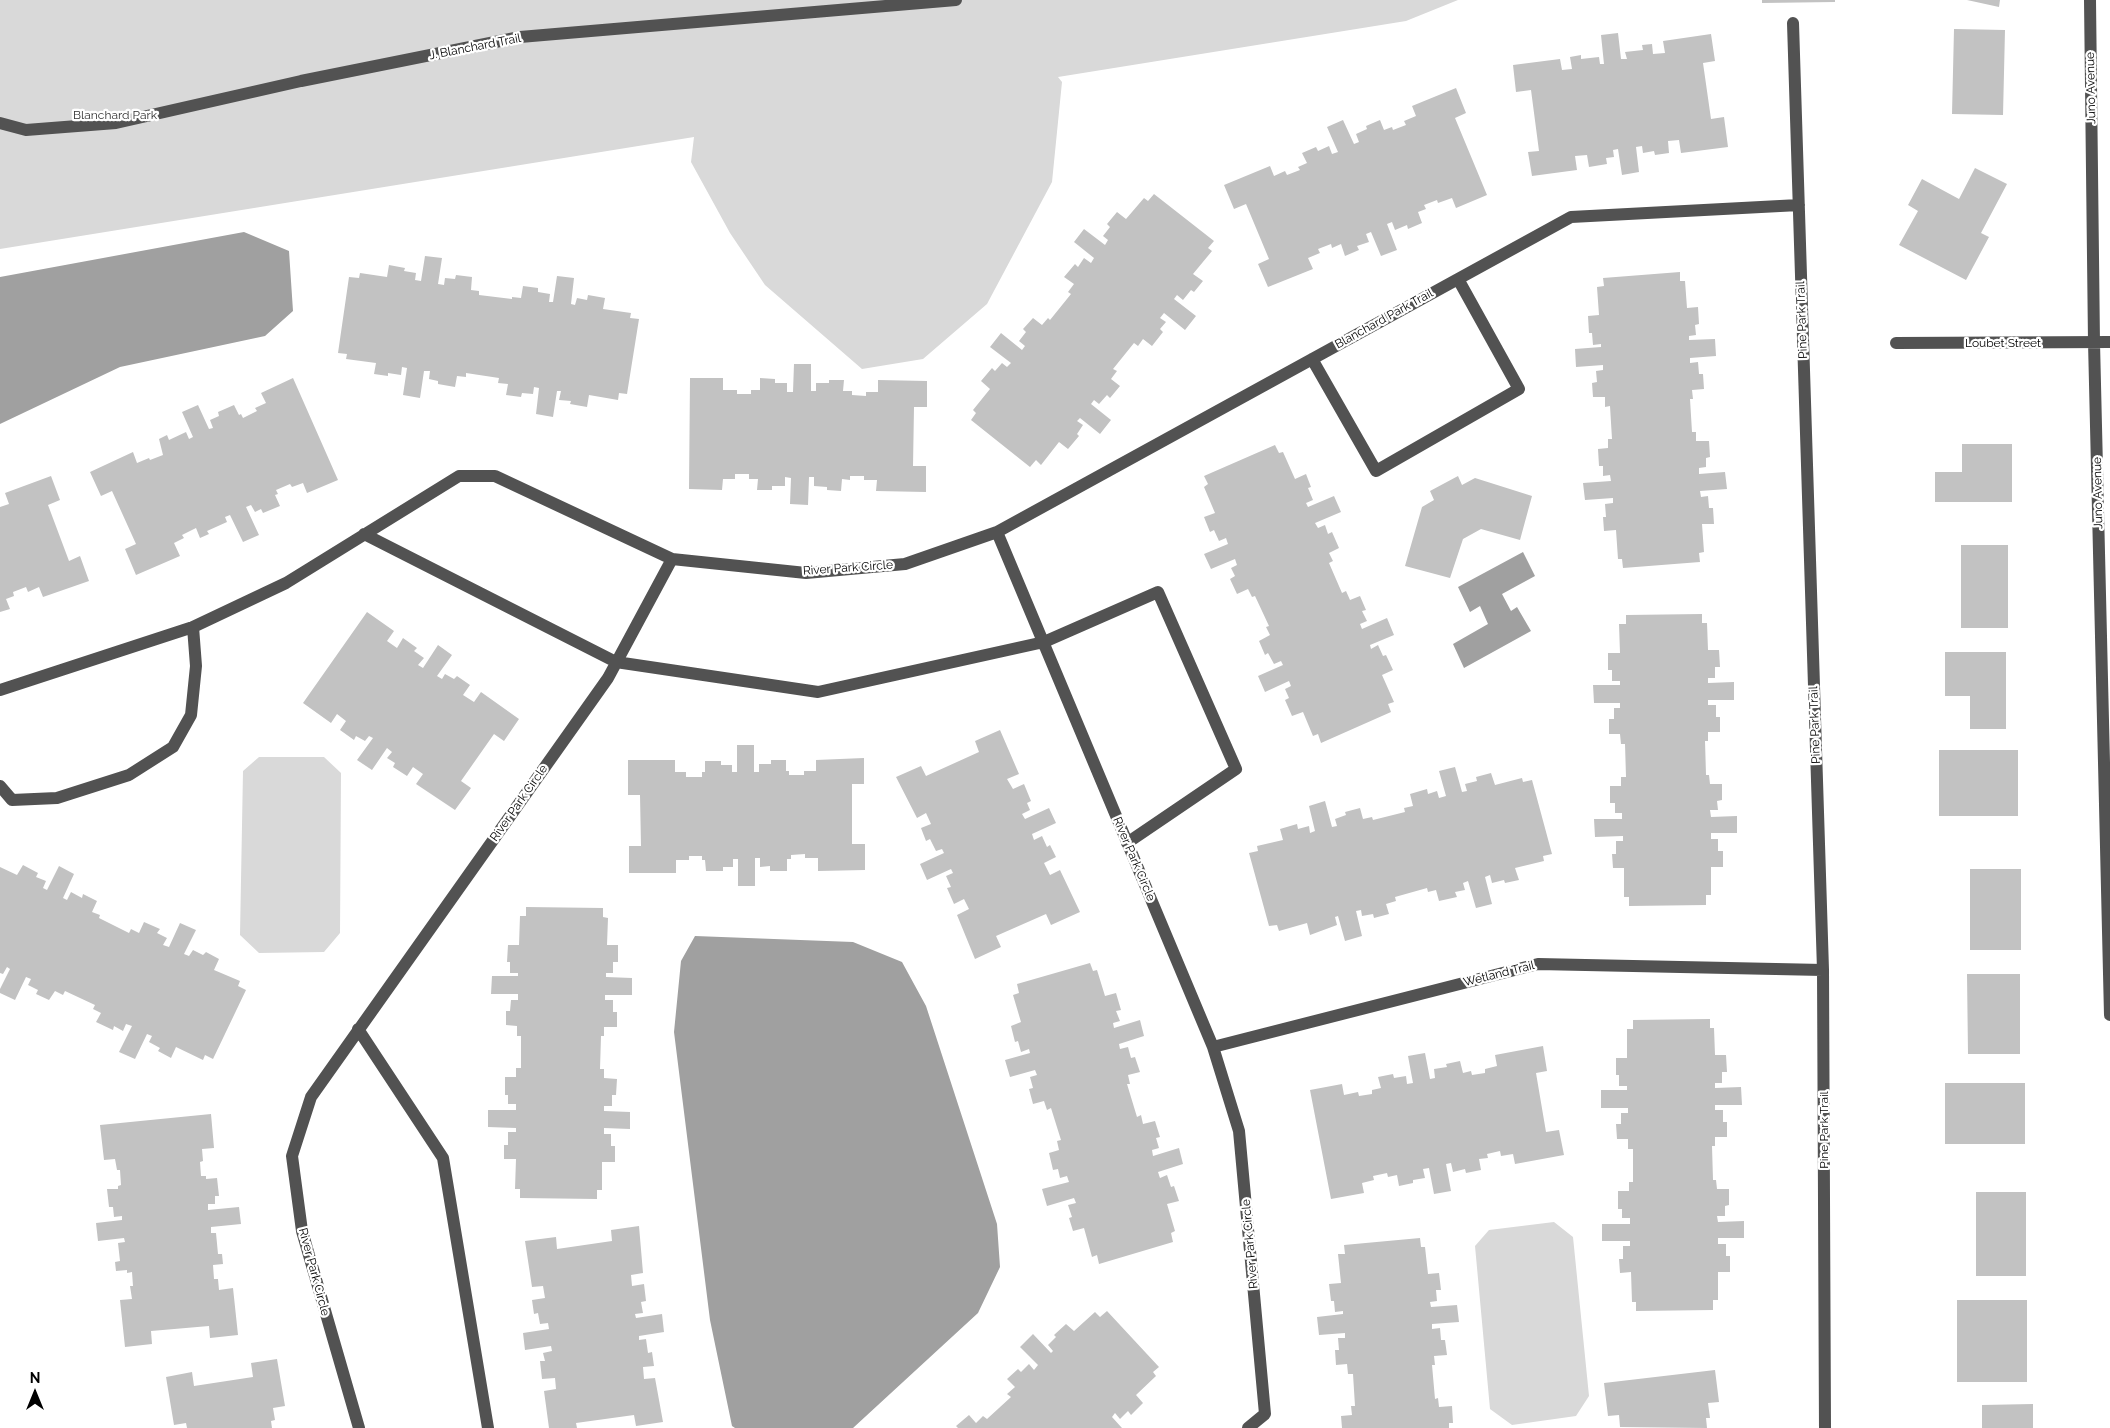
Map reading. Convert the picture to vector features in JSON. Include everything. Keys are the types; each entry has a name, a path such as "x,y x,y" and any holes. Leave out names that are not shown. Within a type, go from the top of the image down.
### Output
{"street":[{"name":"J. Blanchard Trail","path":"0,123 26,130 116,123 301,80 520,37 956,0"},
{"name":"Juno Avenue","path":"2090,0 2094,342 2110,1015"},
{"name":"Pine Park Trail","path":"1793,23 1823,970 1825,1428"},
{"name":"Blanchard Park Trail","path":"997,532 1571,217 1799,205"},
{"path":"1312,359 1376,471 1518,389 1458,279"},
{"name":"Loubet Street","path":"1896,343 2110,342"},
{"path":"0,690 193,627 286,583 459,476 495,476 672,559"},
{"name":"River Park Circle","path":"359,1428 302,1231 292,1156 311,1097 608,678 672,559 806,573 905,564 997,532 1213,1047 1240,1131 1266,1428"},
{"path":"364,534 616,662 818,692 1044,642 1158,592 1236,769 1127,843"},
{"path":"0,786 12,800 57,798 128,775 174,747 190,715 196,666 193,627"},
{"name":"Wetland Trail","path":"1213,1047 1538,964 1823,970"},
{"path":"358,1029 443,1158 488,1428"},
{"path":"1248,1428 1265,1414"}],"green space":[{"name":"Blanchard Park","path":"0,0 1458,0 1406,21 1058,77 1062,82 1052,182 987,304 923,359 862,369 765,285 730,233 691,162 694,137 0,249"},
{"path":"259,757 324,757 341,773 340,933 324,952 259,953 240,935 243,771"},
{"path":"1554,1222 1573,1237 1589,1396 1576,1416 1512,1425 1490,1409 1475,1246 1489,1230"}],"shaded area":[{"path":"244,232 289,251 293,311 265,336 120,367 0,424 0,277"},
{"path":"1523,552 1535,576 1502,594 1511,611 1517,607 1531,631 1464,668 1453,644 1488,624 1480,606 1470,612 1458,587"},
{"path":"695,936 853,942 902,962 926,1006 997,1224 1000,1267 978,1313 853,1428 735,1428 732,1426 710,1320 674,1032 681,961"}],"building":[{"path":"1762,0 1835,0 1835,2 1762,3"},
{"path":"1967,0 2000,0 1999,7"},
{"path":"1954,29 2005,30 2003,115 1952,114"},
{"path":"1618,33 1621,59 1627,59 1625,52 1643,50 1642,45 1652,44 1653,54 1665,53 1663,41 1711,34 1715,61 1703,63 1711,119 1724,117 1728,147 1681,153 1679,140 1668,141 1669,153 1655,155 1654,151 1643,153 1642,146 1636,147 1639,172 1622,175 1618,149 1613,150 1614,157 1606,158 1607,164 1589,167 1587,155 1575,156 1577,170 1532,176 1528,152 1539,151 1531,90 1516,92 1513,65 1560,59 1562,70 1572,69 1570,57 1581,55 1581,59 1599,57 1600,64 1604,64 1601,35"},
{"path":"1456,88 1466,113 1455,118 1487,195 1456,208 1452,198 1438,203 1437,200 1424,205 1426,209 1418,212 1422,223 1408,229 1407,225 1395,230 1392,222 1387,224 1397,250 1381,256 1371,232 1366,234 1369,242 1357,246 1359,250 1345,256 1341,244 1332,248 1331,244 1318,249 1320,253 1308,258 1313,269 1268,287 1258,264 1269,259 1246,204 1234,209 1224,185 1270,166 1274,176 1285,171 1287,175 1300,170 1298,167 1307,163 1302,153 1316,147 1318,151 1329,146 1332,154 1338,152 1327,127 1343,120 1354,144 1359,142 1356,134 1367,129 1366,126 1380,120 1384,130 1392,127 1393,130 1406,125 1404,121 1416,116 1412,106"},
{"path":"1975,168 2007,184 1981,233 1989,237 1966,280 1899,245 1918,211 1908,205 1922,179 1959,199"},
{"path":"1154,194 1214,241 1208,248 1212,251 1193,274 1203,281 1194,292 1191,290 1183,300 1177,295 1174,299 1196,316 1185,330 1164,313 1160,318 1166,322 1160,329 1163,332 1152,346 1143,339 1138,346 1134,343 1113,369 1117,371 1111,379 1120,386 1110,398 1107,395 1099,404 1094,400 1091,404 1111,420 1100,434 1080,418 1077,421 1083,425 1077,434 1079,436 1068,449 1059,442 1041,465 1036,460 1030,467 971,420 976,413 973,410 990,389 981,381 992,368 995,371 1002,363 1007,367 1011,363 990,347 1001,333 1022,350 1025,346 1019,341 1026,332 1023,329 1033,318 1042,325 1048,318 1050,320 1071,294 1068,292 1074,284 1064,277 1075,264 1078,267 1084,258 1091,263 1094,258 1074,242 1084,229 1105,245 1108,240 1103,236 1110,227 1107,224 1117,212 1126,219 1144,198 1148,201"},
{"path":"425,256 442,258 438,284 444,285 445,278 455,279 456,275 472,277 471,290 479,291 479,295 512,299 512,297 521,298 523,286 538,288 538,292 550,294 549,302 553,302 557,276 574,278 571,304 575,305 577,298 587,300 588,295 605,298 603,309 631,313 630,318 639,319 627,394 619,393 618,400 589,395 587,407 570,404 571,401 559,400 561,391 557,391 553,417 536,414 539,388 534,387 533,394 522,393 521,397 506,395 508,384 498,383 499,378 466,373 466,377 457,376 455,387 438,384 438,381 429,379 430,371 424,371 420,398 403,395 407,368 402,367 401,375 388,373 388,376 374,374 376,363 346,359 347,354 338,353 349,277 359,278 360,273 387,277 389,265 405,268 404,271 416,273 415,280 421,281"},
{"path":"1680,272 1680,281 1685,281 1687,308 1698,307 1699,324 1695,325 1696,335 1689,336 1689,340 1715,339 1716,356 1690,358 1690,363 1698,362 1699,374 1703,374 1704,389 1692,390 1693,399 1690,399 1692,432 1696,432 1696,441 1709,441 1710,457 1706,458 1706,467 1699,468 1699,474 1725,472 1727,489 1700,491 1701,497 1708,496 1709,508 1713,508 1714,524 1702,524 1704,552 1699,553 1700,562 1623,568 1622,559 1618,559 1616,530 1604,531 1603,517 1606,517 1605,504 1613,503 1613,498 1585,500 1583,483 1611,481 1610,475 1603,476 1603,466 1599,466 1598,449 1608,448 1608,439 1612,439 1610,406 1605,407 1605,397 1593,397 1592,383 1597,382 1596,371 1603,370 1603,365 1576,367 1575,349 1601,347 1601,344 1593,345 1592,333 1589,333 1588,316 1599,315 1597,287 1604,286 1603,278"},
{"path":"794,364 811,364 811,391 816,391 816,383 829,383 829,380 844,380 843,391 852,391 852,395 866,396 866,392 878,392 878,380 927,381 927,407 914,407 913,466 926,466 926,492 876,491 877,480 864,480 864,476 850,476 850,480 842,479 841,491 827,490 827,487 814,486 814,477 809,477 808,505 790,504 791,478 785,477 785,486 772,486 772,490 757,490 758,479 749,479 749,474 735,474 735,479 723,479 722,490 689,489 690,378 723,378 723,390 737,390 737,394 751,394 751,390 760,390 760,378 775,379 775,383 787,383 787,392 793,392"},
{"path":"293,378 338,480 307,493 303,483 292,487 290,484 276,490 278,494 275,495 280,506 263,513 261,509 255,512 251,505 246,507 259,535 243,542 230,515 225,517 227,522 207,531 209,534 200,538 196,528 182,535 184,538 174,543 180,556 136,575 125,549 136,544 112,491 101,496 90,472 133,452 137,463 163,455 159,439 167,435 169,440 186,432 189,439 193,437 182,412 198,405 209,429 213,428 210,420 219,416 218,412 234,405 239,415 241,414 243,418 257,411 255,408 266,403 261,393"},
{"path":"1962,444 2012,444 2012,502 1935,502 1935,472 1962,472"},
{"path":"1275,445 1279,453 1283,452 1295,479 1306,474 1311,487 1308,488 1313,500 1306,503 1308,507 1334,496 1341,512 1315,523 1318,528 1325,525 1328,534 1332,532 1339,548 1329,553 1333,561 1329,563 1342,593 1346,591 1350,600 1360,596 1366,610 1362,611 1367,621 1360,624 1362,629 1387,618 1394,635 1370,645 1371,649 1378,645 1383,656 1386,655 1393,670 1382,675 1394,702 1388,704 1391,712 1321,743 1318,734 1313,736 1303,712 1292,716 1285,700 1289,698 1285,689 1291,686 1289,681 1265,692 1258,676 1283,665 1281,661 1274,664 1268,653 1265,655 1259,641 1270,635 1266,627 1269,626 1255,596 1252,597 1248,589 1237,594 1230,579 1235,576 1231,568 1237,565 1235,559 1211,569 1204,554 1228,544 1226,538 1219,541 1214,530 1210,532 1204,517 1215,513 1204,487 1208,484 1204,476"},
{"path":"51,476 60,500 48,505 69,561 80,556 89,581 43,597 39,587 28,592 26,587 13,592 14,596 6,599 10,609 0,612 0,507 9,504 5,493"},
{"path":"1458,476 1462,485 1475,478 1532,496 1520,540 1481,529 1463,539 1450,578 1405,566 1422,507 1434,500 1430,491"},
{"path":"1961,545 2008,545 2008,628 1961,628"},
{"path":"367,612 394,631 387,641 397,648 403,638 417,648 414,651 424,658 418,665 423,668 438,645 452,655 437,676 442,679 445,674 454,679 457,676 470,685 463,695 474,702 481,692 519,719 504,741 494,734 461,781 471,788 455,810 416,784 423,774 413,767 407,776 393,767 395,763 387,758 392,752 387,748 372,770 357,760 373,738 369,736 365,741 356,736 354,740 340,730 346,721 337,714 331,723 303,703"},
{"path":"1702,614 1702,623 1707,623 1708,650 1719,650 1720,667 1715,667 1715,678 1708,678 1708,683 1734,682 1734,700 1708,700 1708,705 1716,705 1716,717 1720,717 1720,732 1708,732 1708,741 1705,741 1706,775 1709,775 1710,784 1722,784 1722,800 1717,801 1718,810 1710,810 1711,817 1737,816 1737,833 1711,833 1711,839 1718,839 1718,851 1723,851 1723,867 1711,867 1711,895 1706,895 1706,905 1629,906 1629,897 1624,897 1624,868 1613,868 1612,854 1616,854 1616,841 1623,841 1623,836 1595,837 1594,819 1622,819 1622,813 1615,813 1615,803 1610,803 1610,786 1621,786 1621,777 1626,777 1625,744 1621,744 1620,734 1609,734 1609,719 1614,719 1614,708 1620,708 1620,703 1594,703 1593,685 1620,685 1620,681 1612,681 1612,670 1608,670 1608,653 1620,653 1619,624 1626,624 1626,615"},
{"path":"1945,652 2006,652 2006,729 1970,729 1970,696 1945,696"},
{"path":"1000,730 1019,774 1007,779 1013,789 1024,784 1031,801 1027,803 1030,810 1022,814 1025,819 1049,808 1056,823 1032,834 1034,840 1042,836 1047,847 1050,845 1056,857 1044,863 1050,875 1060,870 1080,912 1051,925 1046,914 996,936 1001,947 975,959 957,915 969,909 964,899 954,904 947,888 951,887 946,876 953,873 951,869 927,880 920,864 944,853 942,849 936,851 930,839 926,841 921,828 931,824 926,813 917,818 896,777 921,766 926,776 979,752 975,741"},
{"path":"737,745 754,745 754,772 759,772 759,764 771,764 771,760 786,760 786,771 789,771 789,775 804,775 804,771 816,771 816,760 864,758 864,784 852,784 852,844 865,844 865,870 818,871 818,858 805,858 805,854 791,855 791,859 787,859 787,871 770,871 770,866 760,867 760,858 755,858 755,886 738,886 738,859 733,859 733,867 723,867 723,871 706,871 705,860 702,860 702,856 689,856 689,860 676,860 676,873 629,873 629,846 641,846 640,795 628,795 628,760 675,760 675,772 686,772 686,777 702,777 702,772 705,772 705,761 721,761 721,765 732,765 732,772 737,772"},
{"path":"1939,750 2018,750 2018,816 1939,816"},
{"path":"1455,767 1462,792 1467,791 1465,784 1477,781 1476,777 1491,773 1495,785 1522,778 1523,782 1532,780 1552,854 1543,856 1544,861 1515,868 1519,880 1505,883 1504,880 1492,883 1490,875 1485,877 1492,904 1476,908 1468,881 1463,883 1465,890 1455,892 1457,897 1439,901 1436,890 1428,892 1427,888 1395,897 1396,901 1386,904 1389,914 1374,918 1373,914 1362,916 1361,910 1356,911 1362,936 1345,941 1338,916 1335,917 1337,925 1310,935 1307,923 1279,931 1277,925 1269,926 1249,853 1258,851 1257,846 1283,840 1280,829 1297,824 1298,829 1309,826 1310,833 1315,831 1309,806 1325,801 1332,827 1337,826 1335,819 1346,815 1345,812 1360,808 1363,819 1372,817 1373,820 1405,812 1404,808 1413,806 1410,794 1427,789 1428,794 1437,791 1439,798 1446,796 1439,771"},
{"path":"23,865 38,873 36,877 46,881 43,888 47,890 59,866 74,874 63,898 67,900 71,892 82,898 83,894 97,901 92,912 100,915 99,918 129,933 131,929 139,933 144,922 160,929 157,933 167,938 163,945 169,947 180,923 196,930 184,954 189,956 193,950 203,955 206,952 219,959 214,970 240,981 238,986 246,990 213,1059 205,1055 203,1060 176,1047 171,1058 158,1051 160,1048 149,1042 152,1036 147,1034 135,1059 119,1052 132,1026 126,1024 123,1031 114,1026 113,1030 96,1022 101,1013 93,1009 95,1005 65,991 63,995 55,991 49,1000 36,994 38,990 28,985 31,979 26,977 15,1000 0,993 0,989 10,969 7,967 3,974 0,973 0,867 17,875"},
{"path":"1970,869 2021,869 2021,950 1970,950"},
{"path":"526,907 603,908 603,917 608,918 607,945 618,945 618,962 613,962 613,973 606,973 606,977 632,978 632,995 605,995 605,1000 613,1000 613,1012 617,1012 617,1027 604,1027 604,1036 601,1036 600,1069 604,1069 604,1078 617,1079 616,1095 612,1095 612,1106 604,1106 604,1111 630,1112 630,1129 604,1128 604,1134 611,1134 611,1146 615,1146 615,1162 602,1162 602,1190 597,1190 597,1199 520,1198 520,1189 515,1189 516,1159 504,1159 504,1145 508,1145 508,1132 516,1132 516,1128 488,1127 488,1110 516,1110 516,1104 508,1104 508,1095 505,1095 505,1077 516,1077 516,1068 521,1068 521,1036 517,1036 517,1026 506,1025 506,1011 510,1011 511,1000 518,1000 518,994 491,994 492,976 518,976 518,973 510,973 510,962 507,962 508,945 519,945 520,916 526,916"},
{"path":"1090,963 1093,971 1097,970 1105,996 1116,993 1121,1010 1116,1011 1120,1021 1113,1023 1114,1028 1140,1020 1144,1036 1119,1044 1120,1049 1128,1047 1131,1058 1135,1057 1140,1072 1128,1075 1130,1084 1127,1084 1137,1117 1141,1115 1143,1124 1155,1121 1160,1137 1156,1138 1159,1148 1152,1150 1153,1156 1179,1148 1183,1164 1158,1172 1160,1178 1167,1175 1171,1187 1174,1186 1179,1201 1167,1204 1175,1231 1171,1233 1173,1242 1099,1264 1097,1255 1092,1257 1084,1228 1073,1231 1069,1218 1072,1217 1068,1205 1076,1203 1074,1198 1047,1206 1042,1189 1069,1182 1067,1176 1060,1178 1058,1169 1053,1170 1049,1153 1059,1150 1057,1141 1061,1140 1051,1108 1047,1110 1044,1101 1033,1104 1029,1089 1033,1088 1030,1077 1037,1075 1035,1070 1010,1077 1005,1060 1030,1053 1029,1049 1021,1052 1018,1041 1015,1042 1011,1026 1021,1022 1013,995 1019,993 1017,984"},
{"path":"1967,974 2020,974 2020,1054 1968,1054"},
{"path":"1710,1019 1710,1028 1714,1028 1715,1055 1726,1055 1727,1072 1722,1072 1722,1083 1715,1083 1715,1088 1741,1087 1742,1105 1715,1105 1715,1110 1723,1110 1723,1122 1727,1122 1727,1137 1715,1137 1715,1146 1712,1146 1713,1180 1716,1180 1717,1189 1729,1189 1729,1205 1725,1206 1725,1216 1717,1216 1718,1222 1744,1221 1744,1238 1718,1238 1718,1244 1726,1244 1726,1256 1730,1256 1730,1272 1718,1272 1718,1300 1713,1300 1713,1310 1636,1311 1636,1302 1632,1302 1631,1272 1620,1273 1619,1259 1623,1259 1623,1246 1630,1246 1630,1241 1602,1241 1602,1224 1630,1224 1630,1218 1622,1218 1622,1209 1618,1209 1618,1191 1629,1191 1629,1182 1633,1182 1633,1149 1628,1149 1628,1139 1617,1139 1616,1124 1621,1124 1621,1113 1628,1113 1628,1108 1601,1108 1601,1090 1627,1090 1627,1086 1619,1086 1619,1075 1616,1075 1616,1058 1627,1058 1627,1029 1633,1029 1633,1020"},
{"path":"1543,1046 1547,1071 1536,1073 1546,1132 1559,1130 1564,1155 1515,1164 1513,1154 1501,1156 1500,1151 1487,1154 1488,1158 1479,1159 1481,1170 1466,1173 1465,1169 1453,1172 1451,1163 1446,1164 1451,1191 1434,1194 1429,1168 1423,1169 1425,1178 1413,1180 1413,1183 1399,1186 1397,1175 1388,1177 1387,1173 1373,1176 1374,1180 1362,1183 1364,1193 1331,1199 1310,1090 1342,1084 1344,1095 1358,1092 1359,1096 1372,1094 1372,1090 1381,1088 1378,1077 1393,1074 1394,1078 1406,1076 1407,1084 1413,1083 1408,1056 1425,1053 1430,1079 1435,1078 1434,1069 1447,1067 1446,1064 1460,1061 1463,1073 1471,1071 1472,1075 1485,1073 1485,1069 1497,1066 1495,1055"},
{"path":"1945,1083 2025,1083 2025,1144 1945,1144"},
{"path":"211,1114 214,1148 202,1149 203,1161 200,1162 201,1176 206,1176 206,1179 217,1178 219,1196 215,1196 215,1204 208,1204 208,1210 239,1207 241,1224 211,1227 211,1233 216,1233 218,1254 222,1254 223,1264 213,1265 214,1279 218,1279 219,1290 233,1288 238,1335 210,1338 209,1326 151,1331 152,1344 125,1347 120,1300 132,1299 130,1286 133,1286 132,1272 127,1273 127,1270 116,1271 115,1262 120,1261 118,1243 125,1242 124,1238 98,1241 96,1223 122,1220 122,1216 114,1217 113,1207 109,1207 107,1189 118,1189 118,1186 121,1185 120,1170 117,1170 115,1159 104,1160 100,1125"},
{"path":"1976,1192 2026,1192 2026,1276 1976,1276"},
{"path":"639,1226 643,1273 631,1275 632,1286 644,1284 646,1301 641,1302 643,1313 635,1314 636,1318 662,1314 664,1332 639,1336 639,1340 646,1339 648,1353 652,1352 654,1366 643,1367 644,1379 655,1378 663,1422 636,1426 634,1415 576,1423 577,1428 549,1428 544,1391 556,1389 555,1378 542,1379 540,1361 545,1361 543,1353 552,1351 551,1346 525,1350 523,1333 549,1329 548,1323 540,1324 538,1313 534,1314 532,1300 545,1298 543,1286 532,1287 525,1241 556,1237 557,1249 612,1241 611,1230"},
{"path":"1420,1238 1421,1247 1425,1247 1428,1274 1439,1273 1441,1290 1436,1290 1437,1301 1430,1302 1431,1307 1457,1305 1459,1322 1432,1324 1432,1329 1440,1328 1441,1340 1445,1340 1447,1355 1434,1356 1435,1365 1432,1365 1435,1399 1438,1398 1439,1407 1452,1406 1453,1423 1449,1423 1449,1428 1342,1428 1341,1416 1352,1415 1351,1406 1355,1406 1353,1374 1348,1374 1347,1364 1336,1365 1335,1350 1339,1350 1338,1338 1345,1338 1345,1333 1319,1335 1317,1317 1343,1314 1343,1311 1335,1312 1334,1301 1331,1301 1329,1284 1341,1283 1338,1254 1345,1254 1344,1245"},
{"path":"1957,1300 2027,1300 2027,1382 1957,1382"},
{"path":"1107,1311 1159,1367 1153,1372 1156,1376 1136,1395 1143,1403 1131,1415 1128,1411 1120,1419 1115,1413 1112,1417 1122,1428 958,1428 956,1426 969,1415 976,1423 983,1416 987,1419 1011,1397 1007,1394 1015,1387 1007,1379 1018,1369 1021,1372 1029,1364 1034,1370 1038,1365 1020,1347 1033,1334 1051,1353 1053,1351 1048,1345 1056,1337 1054,1335 1066,1324 1074,1331 1095,1312 1100,1317"},
{"path":"277,1359 285,1406 273,1408 275,1420 271,1421 272,1428 187,1428 186,1423 174,1425 166,1377 192,1372 194,1386 253,1377 251,1363"},
{"path":"1715,1370 1719,1402 1708,1403 1710,1418 1706,1418 1707,1428 1620,1427 1619,1415 1608,1416 1604,1383"},
{"path":"2033,1404 2033,1428 1982,1428 1982,1405"}]}
